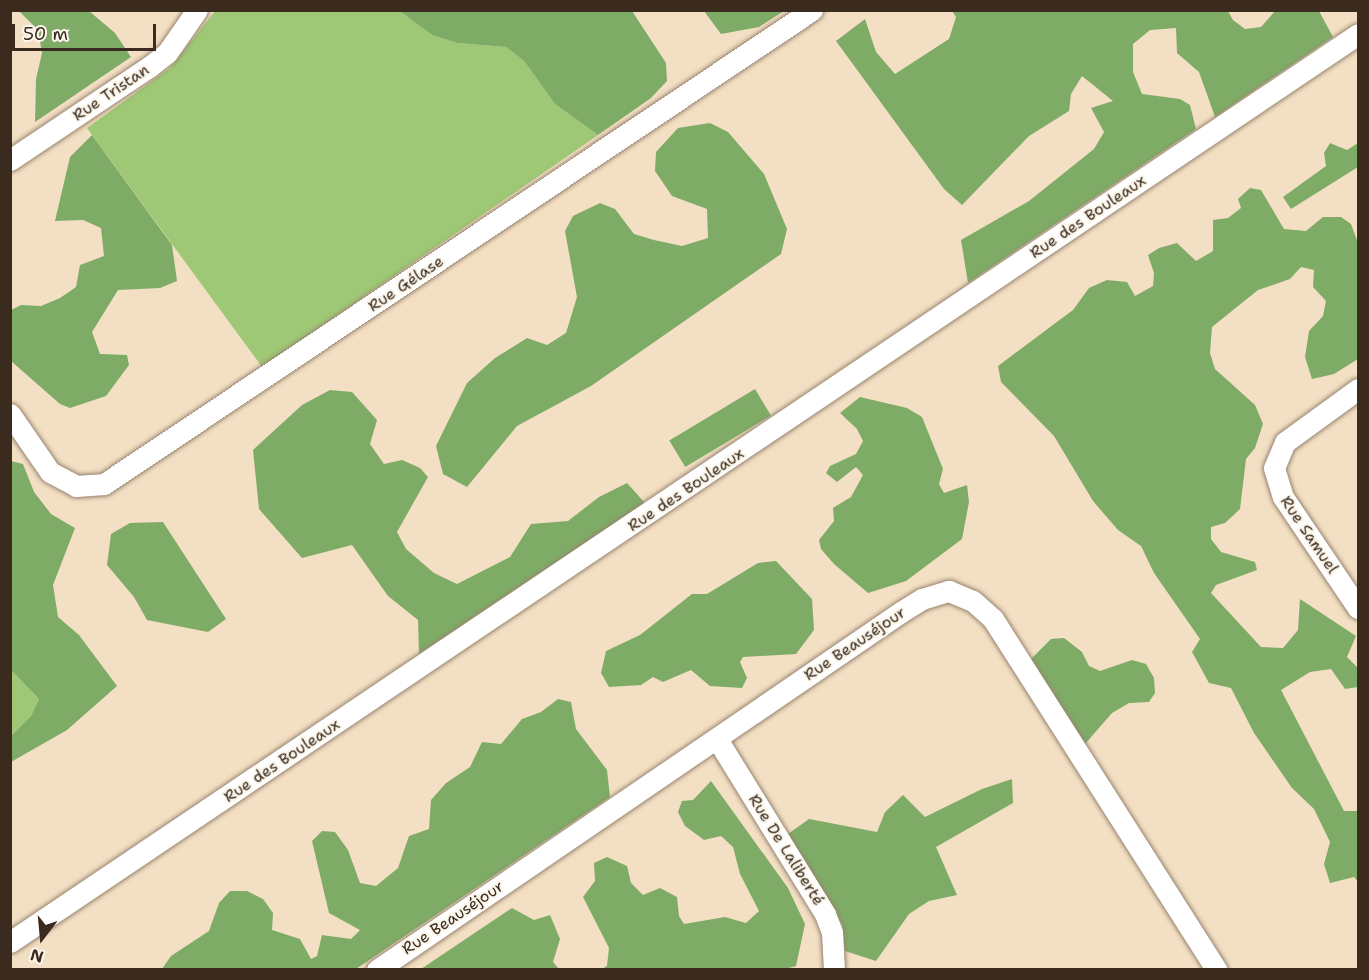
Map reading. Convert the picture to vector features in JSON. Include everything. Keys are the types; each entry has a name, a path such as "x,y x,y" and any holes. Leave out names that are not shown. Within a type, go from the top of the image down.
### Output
{"street":[{"name":"Rue Tristan","path":"10,160 167,53 198,10"},
{"name":"Rue Gélase","path":"10,414 50,472 76,486 104,484 812,10"},
{"name":"Rue des Bouleaux","path":"10,942 1359,34"},
{"name":"Rue Samuel","path":"1359,389 1285,442 1274,468 1283,497 1359,608"},
{"name":"Rue Beauséjour","path":"377,969 908,608 939,593 960,594 993,618 1217,969"},
{"name":"Rue De Laliberté","path":"717,739 825,914 832,932 834,969"}],"green space":[{"path":"400,10 432,35 457,43 506,47 524,61 555,104 598,135 262,367 87,128 170,68 215,11"},
{"path":"19,11 89,11 115,33 131,57 35,122 36,79 42,53 38,30"},
{"path":"400,11 632,11 666,63 667,81 651,98 598,135 555,104 524,61 506,47 457,43 432,35"},
{"path":"704,11 784,11 759,27 721,34"},
{"path":"952,11 1228,11 1233,20 1245,29 1261,27 1275,11 1319,11 1333,37 1215,117 1199,72 1177,53 1176,28 1150,30 1133,44 1133,72 1142,94 1180,99 1190,105 1196,129 968,283 961,240 1029,201 1094,149 1104,132 1091,108 1113,101 1082,76 1071,94 1069,111 1029,136 962,205 944,189 836,41 865,19 876,52 895,74 949,39 956,17"},
{"path":"710,123 728,132 764,174 787,229 781,254 591,386 517,426 467,487 443,474 436,446 467,383 495,358 527,338 547,345 566,333 577,297 565,231 573,216 600,203 615,209 634,234 682,246 708,238 707,209 672,196 655,171 656,152 678,128"},
{"path":"92,135 172,245 177,281 160,288 118,290 92,332 100,354 127,355 129,365 106,396 70,408 60,404 11,361 11,310 21,305 41,306 60,298 76,287 80,265 104,256 101,228 83,220 55,221 70,157"},
{"path":"1330,143 1347,150 1358,143 1358,167 1291,209 1283,197 1326,166 1324,153"},
{"path":"1250,188 1261,190 1284,229 1306,231 1323,217 1341,217 1351,224 1358,243 1358,359 1334,374 1312,379 1305,357 1309,331 1323,316 1326,301 1313,287 1314,270 1301,267 1290,279 1258,290 1212,327 1210,353 1215,369 1255,405 1263,424 1255,448 1246,459 1240,509 1225,523 1211,527 1211,539 1221,552 1255,562 1257,570 1216,585 1211,593 1261,647 1283,648 1298,630 1300,599 1356,636 1347,657 1358,668 1358,687 1345,689 1331,669 1310,672 1281,690 1344,811 1358,811 1358,882 1354,877 1330,883 1324,864 1330,842 1314,809 1292,788 1254,733 1231,688 1209,683 1192,652 1200,639 1154,573 1141,546 1118,530 1093,501 1054,436 1001,382 998,366 1073,310 1089,288 1107,280 1127,282 1135,296 1153,286 1154,273 1148,255 1159,248 1177,243 1196,261 1213,251 1213,220 1228,218 1241,208 1238,199"},
{"path":"755,389 771,416 685,467 669,441"},
{"path":"330,390 352,392 377,420 370,444 384,464 402,460 420,468 428,477 397,532 406,549 434,573 457,584 510,557 531,524 568,521 599,497 627,483 645,503 419,654 418,620 388,596 352,545 302,558 259,509 253,450 302,405"},
{"path":"860,397 907,408 922,417 943,469 939,484 944,493 967,485 969,502 962,539 906,581 868,593 834,564 821,549 819,540 834,521 833,508 851,497 863,475 856,467 837,482 826,473 830,466 856,454 863,441 857,429 840,413"},
{"path":"11,461 23,464 34,492 51,514 75,528 53,585 58,617 79,635 117,686 67,730 11,762 11,736 31,716 39,699 11,670"},
{"path":"163,522 226,619 208,632 147,620 134,597 107,565 111,534 130,523"},
{"path":"776,561 812,599 814,630 796,654 743,657 740,662 747,678 742,688 710,686 691,670 663,682 653,677 641,685 609,687 601,673 606,651 640,635 692,594 707,594 758,563"},
{"path":"1064,638 1082,652 1089,666 1100,671 1132,660 1146,664 1154,678 1155,693 1149,702 1129,703 1112,713 1085,744 1031,659 1051,639"},
{"path":"11,670 39,699 31,716 11,736"},
{"path":"558,699 571,702 576,729 607,770 610,797 356,969 162,969 171,956 209,931 219,903 230,891 247,891 263,899 273,913 272,930 300,939 311,959 317,956 322,935 351,939 360,930 329,913 312,841 322,831 335,832 348,850 360,883 376,886 398,868 409,836 429,829 431,800 446,783 470,767 482,742 501,744 522,719 541,712"},
{"path":"1012,779 1013,803 936,847 957,895 929,901 909,914 876,961 845,951 842,924 788,834 809,819 877,832 885,812 903,795 925,817 982,789"},
{"path":"711,781 788,888 805,924 796,966 782,970 602,969 607,966 609,948 583,897 595,881 594,863 607,857 627,866 631,883 643,895 660,888 677,897 679,916 684,924 725,917 746,923 759,911 740,874 733,847 721,836 704,840 685,826 678,812 682,801 693,800"},
{"path":"512,908 534,920 550,915 560,939 553,962 559,969 421,969"}]}
